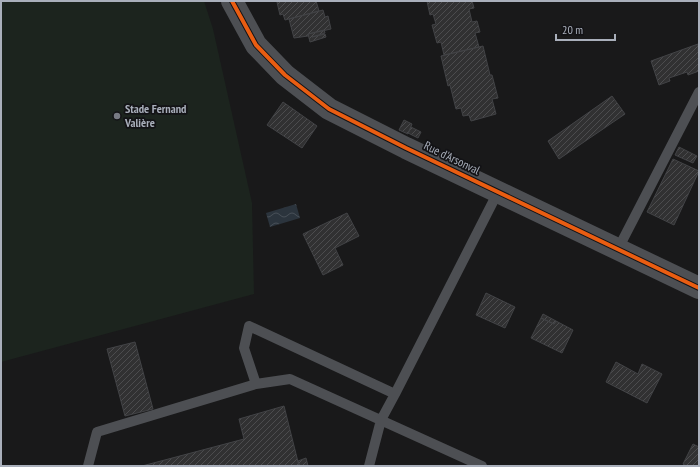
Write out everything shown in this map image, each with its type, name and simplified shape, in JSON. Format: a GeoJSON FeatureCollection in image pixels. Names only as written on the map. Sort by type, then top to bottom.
{"type":"FeatureCollection","features":[{"type":"Feature","properties":{"kind":"street","name":"Rue d'Arsonval"},"geometry":{"type":"LineString","coordinates":[[232,1],[256,45],[285,74],[329,109],[406,148],[699,288]]}},
{"type":"Feature","properties":{"kind":"lane"},"geometry":{"type":"LineString","coordinates":[[618,250],[699,92]]}},
{"type":"Feature","properties":{"kind":"lane"},"geometry":{"type":"LineString","coordinates":[[369,466],[381,420],[396,394],[498,192]]}},
{"type":"Feature","properties":{"kind":"lane"},"geometry":{"type":"LineString","coordinates":[[256,384],[244,348],[249,326],[396,394]]}},
{"type":"Feature","properties":{"kind":"lane"},"geometry":{"type":"LineString","coordinates":[[88,466],[97,432],[256,384],[290,379],[482,466]]}},
{"type":"Feature","properties":{"kind":"shaded area","name":"Stade Fernand Valière"},"geometry":{"type":"Polygon","coordinates":[[[1,1],[204,1],[213,29],[252,203],[254,294],[1,362],[1,1]]]}},
{"type":"Feature","properties":{"kind":"water"},"geometry":{"type":"Polygon","coordinates":[[[296,204],[300,218],[270,227],[266,213],[296,204]]]}},
{"type":"Feature","properties":{"kind":"building"},"geometry":{"type":"Polygon","coordinates":[[[316,1],[319,11],[285,20],[283,14],[280,15],[277,2],[316,1]]]}},
{"type":"Feature","properties":{"kind":"building"},"geometry":{"type":"Polygon","coordinates":[[[427,1],[472,1],[474,8],[469,9],[472,22],[477,21],[480,32],[475,33],[479,47],[444,55],[441,42],[437,43],[432,25],[436,24],[433,14],[430,15],[427,1]]]}},
{"type":"Feature","properties":{"kind":"building"},"geometry":{"type":"Polygon","coordinates":[[[323,10],[325,17],[328,16],[331,29],[308,34],[308,36],[294,38],[289,19],[323,10]]]}},
{"type":"Feature","properties":{"kind":"building"},"geometry":{"type":"Polygon","coordinates":[[[324,30],[325,33],[312,37],[325,34],[326,37],[310,42],[308,34],[324,30]]]}},
{"type":"Feature","properties":{"kind":"building"},"geometry":{"type":"Polygon","coordinates":[[[698,44],[699,71],[688,75],[687,72],[669,78],[670,81],[659,85],[651,61],[698,44]]]}},
{"type":"Feature","properties":{"kind":"building"},"geometry":{"type":"Polygon","coordinates":[[[483,46],[490,75],[492,75],[498,98],[492,99],[496,114],[471,121],[469,115],[463,116],[461,108],[456,109],[450,85],[448,86],[441,56],[483,46]]]}},
{"type":"Feature","properties":{"kind":"building"},"geometry":{"type":"Polygon","coordinates":[[[612,96],[625,114],[559,159],[548,141],[612,96]]]}},
{"type":"Feature","properties":{"kind":"building"},"geometry":{"type":"Polygon","coordinates":[[[283,102],[317,126],[302,148],[267,125],[283,102]]]}},
{"type":"Feature","properties":{"kind":"building"},"geometry":{"type":"Polygon","coordinates":[[[404,120],[412,124],[408,134],[399,130],[404,120]]]}},
{"type":"Feature","properties":{"kind":"building"},"geometry":{"type":"Polygon","coordinates":[[[411,127],[421,132],[418,138],[408,133],[411,127]]]}},
{"type":"Feature","properties":{"kind":"building"},"geometry":{"type":"Polygon","coordinates":[[[679,147],[697,156],[693,163],[675,155],[679,147]]]}},
{"type":"Feature","properties":{"kind":"building"},"geometry":{"type":"Polygon","coordinates":[[[673,159],[699,171],[674,225],[647,212],[673,159]]]}},
{"type":"Feature","properties":{"kind":"building"},"geometry":{"type":"Polygon","coordinates":[[[347,213],[359,236],[335,248],[343,265],[323,275],[303,234],[347,213]]]}},
{"type":"Feature","properties":{"kind":"building"},"geometry":{"type":"Polygon","coordinates":[[[486,293],[515,307],[505,328],[476,315],[486,293]]]}},
{"type":"Feature","properties":{"kind":"building"},"geometry":{"type":"Polygon","coordinates":[[[543,314],[556,321],[554,324],[541,318],[543,314]]]}},
{"type":"Feature","properties":{"kind":"building"},"geometry":{"type":"Polygon","coordinates":[[[541,318],[554,324],[556,321],[573,330],[562,353],[531,338],[541,318]]]}},
{"type":"Feature","properties":{"kind":"building"},"geometry":{"type":"Polygon","coordinates":[[[135,342],[153,409],[125,416],[107,349],[135,342]]]}},
{"type":"Feature","properties":{"kind":"building"},"geometry":{"type":"Polygon","coordinates":[[[616,362],[638,374],[642,364],[662,374],[647,403],[606,382],[616,362]]]}},
{"type":"Feature","properties":{"kind":"building"},"geometry":{"type":"Polygon","coordinates":[[[284,406],[299,466],[142,466],[244,439],[239,419],[284,406]]]}},
{"type":"Feature","properties":{"kind":"building"},"geometry":{"type":"Polygon","coordinates":[[[693,444],[699,447],[699,466],[686,466],[683,464],[693,444]]]}},
{"type":"Feature","properties":{"kind":"building"},"geometry":{"type":"Polygon","coordinates":[[[306,458],[308,466],[300,466],[298,461],[306,458]]]}},
{"type":"Feature","properties":{"kind":"cycle path"},"geometry":{"type":"LineString","coordinates":[[232,1],[256,45],[285,75],[329,109],[406,148],[699,288]]}},
{"type":"Feature","properties":{"kind":"place","name":"Stade Fernand Valière"},"geometry":{"type":"Point","coordinates":[117,116]}}]}
